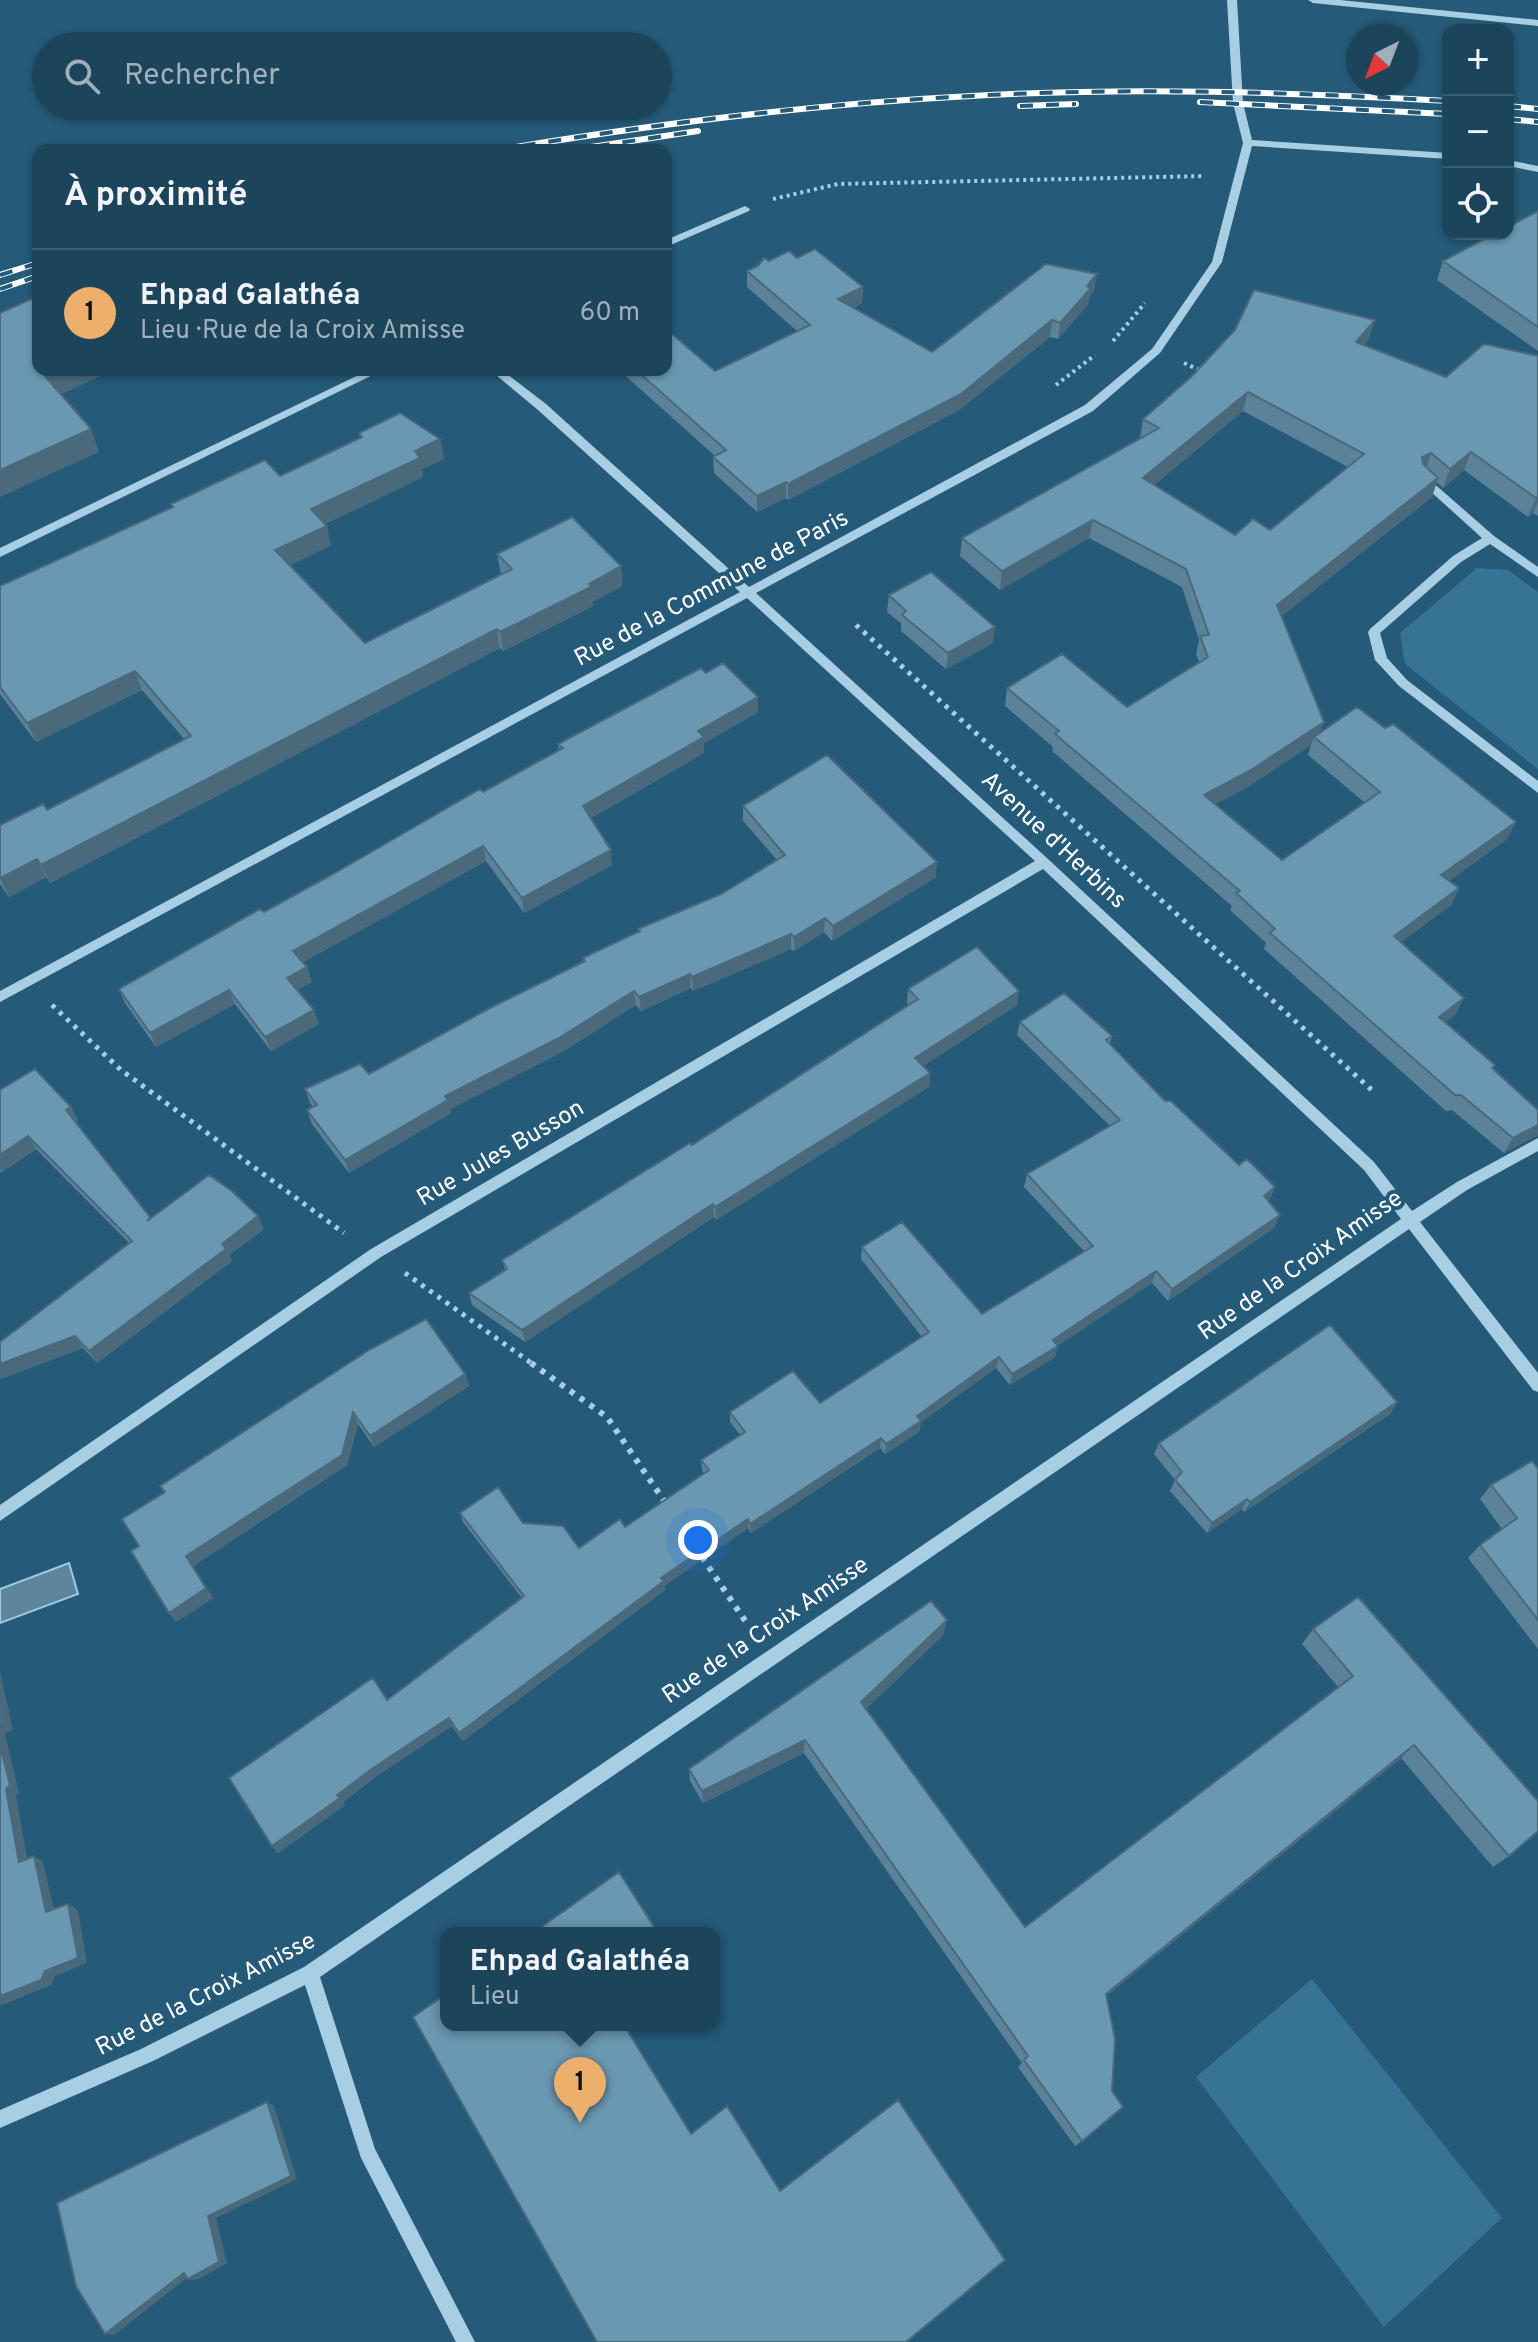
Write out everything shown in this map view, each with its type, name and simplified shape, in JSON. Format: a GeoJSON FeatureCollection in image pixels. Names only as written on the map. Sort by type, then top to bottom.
{"type":"FeatureCollection","features":[{"type":"Feature","properties":{"kind":"street","name":"Rue de la Commune de Paris"},"geometry":{"type":"LineString","coordinates":[[0,997],[1089,408],[1156,351],[1217,262],[1248,143],[1238,103],[1232,0]]}},
{"type":"Feature","properties":{"kind":"street"},"geometry":{"type":"LineString","coordinates":[[1313,0],[1538,23]]}},
{"type":"Feature","properties":{"kind":"street"},"geometry":{"type":"LineString","coordinates":[[1248,143],[1442,156]]}},
{"type":"Feature","properties":{"kind":"street"},"geometry":{"type":"LineString","coordinates":[[1514,164],[1538,169]]}},
{"type":"Feature","properties":{"kind":"street"},"geometry":{"type":"LineString","coordinates":[[672,241],[745,209]]}},
{"type":"Feature","properties":{"kind":"street"},"geometry":{"type":"LineString","coordinates":[[0,553],[366,376]]}},
{"type":"Feature","properties":{"kind":"street","name":"Avenue d'Herbins"},"geometry":{"type":"LineString","coordinates":[[503,376],[542,407],[1044,862],[1369,1166],[1538,1385]]}},
{"type":"Feature","properties":{"kind":"street"},"geometry":{"type":"LineString","coordinates":[[1423,478],[1490,539],[1538,573]]}},
{"type":"Feature","properties":{"kind":"street"},"geometry":{"type":"LineString","coordinates":[[1490,539],[1457,559],[1374,632],[1381,660],[1403,683],[1538,788]]}},
{"type":"Feature","properties":{"kind":"street","name":"Rue Jules Busson"},"geometry":{"type":"LineString","coordinates":[[0,1514],[376,1253],[1044,862]]}},
{"type":"Feature","properties":{"kind":"street","name":"Rue de la Croix Amisse"},"geometry":{"type":"LineString","coordinates":[[0,2119],[147,2055],[310,1973],[1411,1220],[1462,1186],[1538,1144]]}},
{"type":"Feature","properties":{"kind":"street"},"geometry":{"type":"LineString","coordinates":[[310,1973],[367,2152],[466,2342]]}},
{"type":"Feature","properties":{"kind":"path"},"geometry":{"type":"LineString","coordinates":[[745,209],[805,189],[838,184],[1205,176],[1204,188]]}},
{"type":"Feature","properties":{"kind":"path"},"geometry":{"type":"LineString","coordinates":[[1112,342],[1152,297]]}},
{"type":"Feature","properties":{"kind":"path"},"geometry":{"type":"LineString","coordinates":[[1051,389],[1100,351]]}},
{"type":"Feature","properties":{"kind":"path"},"geometry":{"type":"LineString","coordinates":[[1176,360],[1217,378]]}},
{"type":"Feature","properties":{"kind":"path"},"geometry":{"type":"LineString","coordinates":[[856,625],[1374,1092]]}},
{"type":"Feature","properties":{"kind":"path"},"geometry":{"type":"LineString","coordinates":[[49,1002],[121,1070],[607,1417],[667,1506]]}},
{"type":"Feature","properties":{"kind":"path"},"geometry":{"type":"LineString","coordinates":[[693,1545],[770,1657]]}},
{"type":"Feature","properties":{"kind":"shaded area"},"geometry":{"type":"Polygon","coordinates":[[[1477,568],[1508,570],[1538,592],[1538,769],[1405,664],[1400,633],[1477,568]]]}},
{"type":"Feature","properties":{"kind":"shaded area"},"geometry":{"type":"Polygon","coordinates":[[[69,1563],[78,1594],[0,1623],[0,1589],[69,1563]]]}},
{"type":"Feature","properties":{"kind":"shaded area"},"geometry":{"type":"Polygon","coordinates":[[[1312,1979],[1502,2218],[1384,2327],[1196,2077],[1312,1979]]]}},
{"type":"Feature","properties":{"kind":"building"},"geometry":{"type":"Polygon","coordinates":[[[1538,211],[1538,327],[1443,261],[1483,240],[1514,240],[1514,224],[1538,211]]]}},
{"type":"Feature","properties":{"kind":"building"},"geometry":{"type":"Polygon","coordinates":[[[815,249],[863,287],[838,299],[932,352],[1046,264],[1097,274],[1087,286],[1091,288],[1060,323],[1052,320],[961,394],[788,484],[786,482],[757,496],[713,457],[726,450],[643,376],[672,376],[672,334],[715,371],[810,325],[747,271],[758,266],[764,258],[769,261],[789,251],[797,258],[815,249]]]}},
{"type":"Feature","properties":{"kind":"building"},"geometry":{"type":"Polygon","coordinates":[[[1254,290],[1375,320],[1356,342],[1446,377],[1484,344],[1538,356],[1538,497],[1471,452],[1450,469],[1431,453],[1422,457],[1423,464],[1438,478],[1277,605],[1324,722],[1251,770],[1204,795],[1282,860],[1380,792],[1314,737],[1357,707],[1385,728],[1393,724],[1516,822],[1441,875],[1459,888],[1394,936],[1464,998],[1439,1017],[1495,1065],[1492,1068],[1538,1110],[1538,1125],[1513,1138],[1461,1095],[1455,1095],[1270,933],[1275,929],[1236,893],[1240,891],[1055,734],[1059,731],[1007,688],[1062,654],[1127,707],[1208,657],[1200,636],[1209,635],[1186,569],[1093,520],[1002,571],[962,538],[1159,428],[1143,419],[1191,377],[1235,330],[1254,290]],[[1248,392],[1143,478],[1235,535],[1253,519],[1270,530],[1364,454],[1248,392]]]}},
{"type":"Feature","properties":{"kind":"building"},"geometry":{"type":"Polygon","coordinates":[[[32,299],[32,376],[45,376],[91,429],[0,470],[0,313],[32,299]]]}},
{"type":"Feature","properties":{"kind":"building"},"geometry":{"type":"Polygon","coordinates":[[[400,413],[440,439],[415,451],[420,458],[311,509],[327,526],[275,550],[365,643],[512,569],[497,554],[572,517],[621,566],[589,584],[591,587],[500,632],[497,629],[41,865],[37,859],[0,878],[0,825],[43,804],[47,810],[191,736],[135,671],[27,723],[0,687],[0,586],[173,507],[171,504],[265,460],[280,476],[362,437],[359,433],[400,413]]]}},
{"type":"Feature","properties":{"kind":"building"},"geometry":{"type":"Polygon","coordinates":[[[931,572],[995,627],[948,653],[902,615],[906,611],[889,595],[931,572]]]}},
{"type":"Feature","properties":{"kind":"building"},"geometry":{"type":"Polygon","coordinates":[[[723,663],[758,697],[698,731],[704,737],[583,806],[611,850],[522,898],[483,846],[293,951],[307,967],[287,978],[314,1010],[265,1037],[229,990],[150,1033],[119,989],[260,909],[264,912],[335,873],[480,789],[483,792],[563,748],[558,744],[701,668],[706,673],[723,663]]]}},
{"type":"Feature","properties":{"kind":"building"},"geometry":{"type":"Polygon","coordinates":[[[827,755],[937,862],[833,926],[825,918],[794,937],[791,934],[692,977],[690,974],[639,997],[634,991],[559,1038],[445,1096],[448,1100],[345,1160],[307,1110],[317,1105],[305,1089],[360,1064],[369,1074],[585,961],[583,958],[640,931],[638,929],[721,894],[785,855],[743,806],[827,755]]]}},
{"type":"Feature","properties":{"kind":"building"},"geometry":{"type":"Polygon","coordinates":[[[977,947],[1019,991],[915,1058],[930,1073],[715,1207],[713,1204],[522,1330],[469,1293],[507,1269],[502,1260],[690,1143],[692,1145],[918,999],[908,989],[977,947]]]}},
{"type":"Feature","properties":{"kind":"building"},"geometry":{"type":"Polygon","coordinates":[[[1064,993],[1112,1036],[1106,1040],[1165,1101],[1171,1101],[1239,1165],[1247,1159],[1275,1187],[1264,1196],[1280,1215],[1172,1289],[1156,1271],[1053,1340],[1058,1346],[1012,1374],[999,1357],[917,1416],[921,1421],[886,1444],[881,1438],[750,1524],[748,1519],[661,1578],[664,1581],[459,1733],[449,1718],[373,1768],[337,1795],[340,1798],[272,1846],[229,1778],[373,1678],[387,1700],[524,1596],[460,1513],[498,1487],[523,1523],[563,1526],[579,1548],[620,1519],[625,1527],[709,1470],[701,1460],[745,1432],[730,1412],[793,1371],[820,1403],[929,1332],[862,1247],[902,1222],[982,1314],[1093,1246],[1027,1174],[1120,1120],[1020,1022],[1064,993]]]}},
{"type":"Feature","properties":{"kind":"building"},"geometry":{"type":"Polygon","coordinates":[[[35,1069],[71,1107],[66,1110],[150,1217],[147,1221],[209,1175],[232,1191],[258,1216],[222,1244],[226,1249],[89,1351],[75,1336],[0,1364],[0,1342],[132,1241],[28,1136],[0,1155],[0,1090],[35,1069]]]}},
{"type":"Feature","properties":{"kind":"building"},"geometry":{"type":"Polygon","coordinates":[[[426,1319],[465,1374],[370,1436],[353,1412],[342,1455],[186,1556],[206,1588],[169,1613],[131,1551],[139,1546],[122,1519],[165,1492],[160,1486],[369,1350],[426,1319]]]}},
{"type":"Feature","properties":{"kind":"building"},"geometry":{"type":"Polygon","coordinates":[[[1330,1325],[1397,1402],[1250,1502],[1247,1499],[1212,1523],[1175,1480],[1182,1472],[1159,1443],[1330,1325]]]}},
{"type":"Feature","properties":{"kind":"building"},"geometry":{"type":"Polygon","coordinates":[[[1532,1461],[1538,1469],[1538,1620],[1480,1545],[1517,1518],[1491,1485],[1532,1461]]]}},
{"type":"Feature","properties":{"kind":"building"},"geometry":{"type":"Polygon","coordinates":[[[1358,1597],[1538,1801],[1538,1831],[1509,1856],[1414,1745],[1106,1994],[1115,2039],[1112,2091],[1123,2107],[1082,2141],[1024,2060],[1028,2056],[805,1740],[702,1791],[689,1769],[931,1601],[947,1620],[861,1702],[1025,1927],[1353,1676],[1313,1629],[1358,1597]]]}},
{"type":"Feature","properties":{"kind":"building"},"geometry":{"type":"Polygon","coordinates":[[[0,1746],[10,1785],[6,1789],[19,1862],[34,1856],[46,1912],[68,1904],[78,1958],[45,1971],[41,1980],[0,1996],[0,1746]]]}},
{"type":"Feature","properties":{"kind":"building"},"geometry":{"type":"Polygon","coordinates":[[[619,1872],[654,1927],[541,1927],[619,1872]]]}},
{"type":"Feature","properties":{"kind":"building"},"geometry":{"type":"Polygon","coordinates":[[[440,1998],[440,2031],[628,2031],[691,2134],[727,2106],[780,2191],[898,2100],[1005,2260],[906,2342],[597,2342],[413,2017],[440,1998]]]}},
{"type":"Feature","properties":{"kind":"building"},"geometry":{"type":"Polygon","coordinates":[[[267,2102],[291,2176],[208,2216],[219,2262],[188,2279],[184,2273],[105,2334],[76,2286],[57,2203],[267,2102]]]}},
{"type":"Feature","properties":{"kind":"railway"},"geometry":{"type":"LineString","coordinates":[[536,144],[733,116],[971,96],[1210,92],[1442,101]]}},
{"type":"Feature","properties":{"kind":"railway"},"geometry":{"type":"LineString","coordinates":[[1200,102],[1442,114]]}},
{"type":"Feature","properties":{"kind":"railway"},"geometry":{"type":"LineString","coordinates":[[1020,106],[1076,104]]}},
{"type":"Feature","properties":{"kind":"railway"},"geometry":{"type":"LineString","coordinates":[[1514,107],[1538,109]]}},
{"type":"Feature","properties":{"kind":"railway"},"geometry":{"type":"LineString","coordinates":[[1514,120],[1538,122]]}},
{"type":"Feature","properties":{"kind":"railway"},"geometry":{"type":"LineString","coordinates":[[611,144],[698,131]]}},
{"type":"Feature","properties":{"kind":"railway"},"geometry":{"type":"LineString","coordinates":[[0,275],[32,265]]}},
{"type":"Feature","properties":{"kind":"railway"},"geometry":{"type":"LineString","coordinates":[[0,289],[32,278]]}},
{"type":"Feature","properties":{"kind":"place","name":"Ehpad Galathéa"},"geometry":{"type":"Point","coordinates":[580,2123]}}]}
